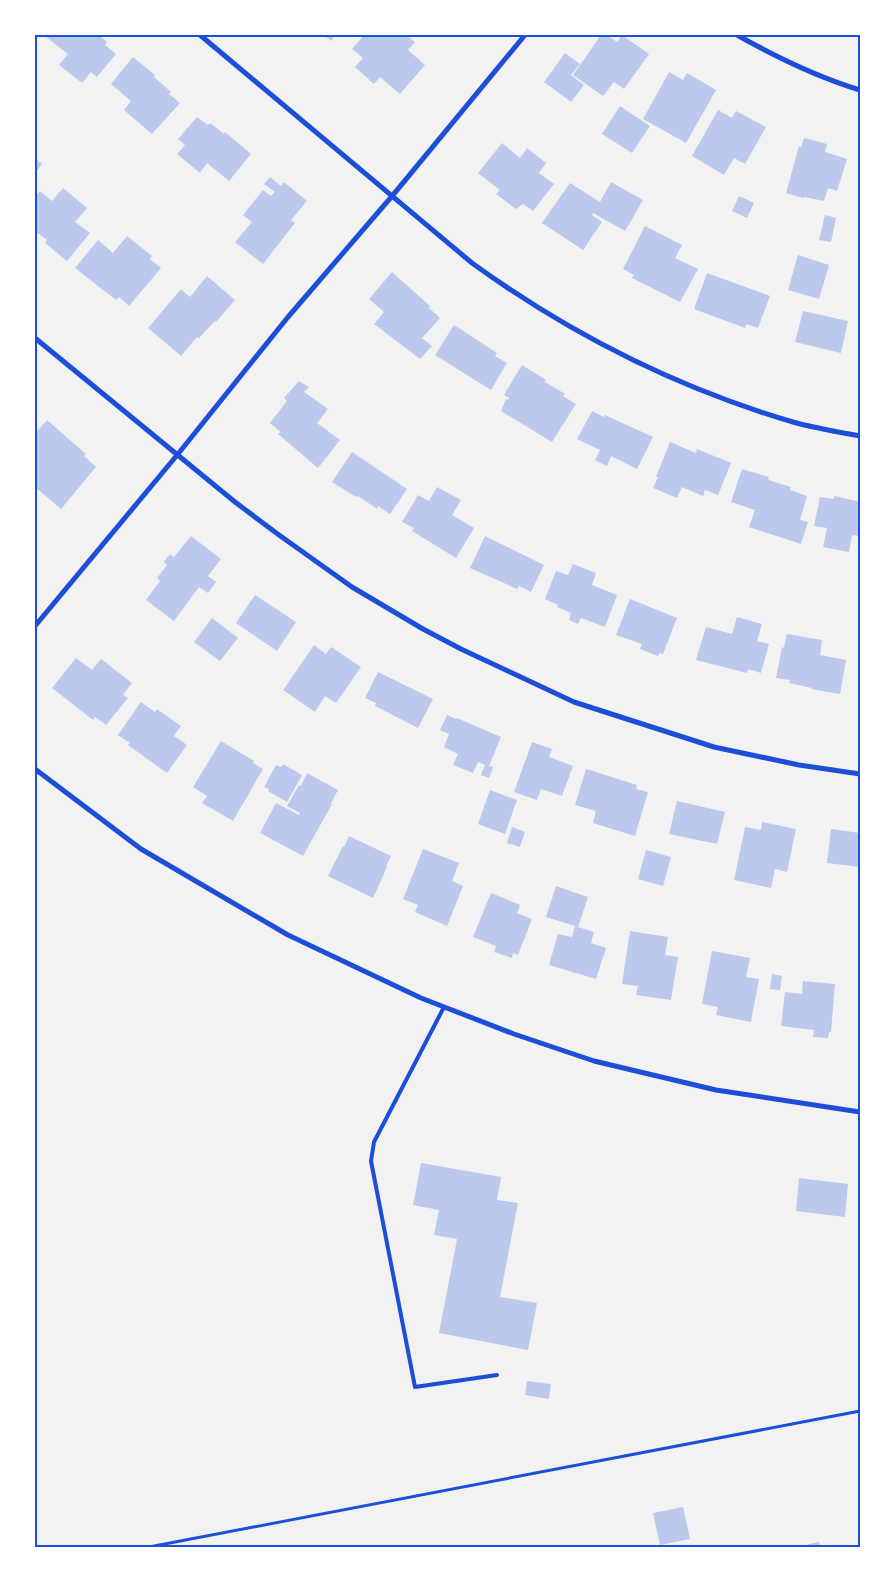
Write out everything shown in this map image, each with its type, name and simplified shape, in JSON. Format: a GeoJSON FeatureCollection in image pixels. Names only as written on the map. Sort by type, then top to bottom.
{"type":"FeatureCollection","features":[{"type":"Feature","properties":{"kind":"street"},"geometry":{"type":"LineString","coordinates":[[200,35],[288,111],[393,195],[414,216],[511,291],[603,346],[698,389],[796,423],[860,436]]}},
{"type":"Feature","properties":{"kind":"street"},"geometry":{"type":"LineString","coordinates":[[35,626],[178,454],[288,317],[393,195],[525,35]]}},
{"type":"Feature","properties":{"kind":"street"},"geometry":{"type":"LineString","coordinates":[[737,35],[768,53],[811,72],[860,90]]}},
{"type":"Feature","properties":{"kind":"street"},"geometry":{"type":"LineString","coordinates":[[35,338],[242,508],[352,587],[423,629],[574,702],[714,747],[798,765],[860,774]]}},
{"type":"Feature","properties":{"kind":"street"},"geometry":{"type":"LineString","coordinates":[[35,769],[141,849],[288,935],[421,998],[514,1034],[594,1061],[716,1090],[860,1112]]}},
{"type":"Feature","properties":{"kind":"lane"},"geometry":{"type":"LineString","coordinates":[[444,1007],[374,1142],[371,1161],[415,1386],[497,1375]]}},
{"type":"Feature","properties":{"kind":"path"},"geometry":{"type":"LineString","coordinates":[[149,1547],[860,1411]]}},
{"type":"Feature","properties":{"kind":"building"},"geometry":{"type":"Polygon","coordinates":[[[47,35],[99,35],[107,42],[105,45],[116,54],[97,77],[91,72],[82,83],[59,65],[68,54],[46,37],[47,35]]]}},
{"type":"Feature","properties":{"kind":"building"},"geometry":{"type":"Polygon","coordinates":[[[324,35],[335,35],[331,41],[324,35]]]}},
{"type":"Feature","properties":{"kind":"building"},"geometry":{"type":"Polygon","coordinates":[[[364,35],[406,35],[415,42],[408,50],[425,65],[400,94],[380,77],[374,84],[355,67],[363,58],[352,49],[364,35]]]}},
{"type":"Feature","properties":{"kind":"building"},"geometry":{"type":"Polygon","coordinates":[[[601,35],[607,35],[617,42],[622,35],[649,54],[624,89],[614,82],[603,96],[573,75],[601,35]]]}},
{"type":"Feature","properties":{"kind":"building"},"geometry":{"type":"Polygon","coordinates":[[[565,53],[580,64],[571,75],[584,85],[571,102],[544,82],[565,53]]]}},
{"type":"Feature","properties":{"kind":"building"},"geometry":{"type":"Polygon","coordinates":[[[133,57],[155,75],[154,77],[171,92],[169,94],[180,103],[152,134],[124,110],[131,101],[111,84],[133,57]]]}},
{"type":"Feature","properties":{"kind":"building"},"geometry":{"type":"Polygon","coordinates":[[[669,72],[683,80],[687,73],[716,90],[686,143],[643,119],[669,72]]]}},
{"type":"Feature","properties":{"kind":"building"},"geometry":{"type":"Polygon","coordinates":[[[620,106],[650,126],[632,153],[602,134],[620,106]]]}},
{"type":"Feature","properties":{"kind":"building"},"geometry":{"type":"Polygon","coordinates":[[[718,110],[732,118],[736,111],[766,127],[745,164],[734,158],[724,175],[692,156],[718,110]]]}},
{"type":"Feature","properties":{"kind":"building"},"geometry":{"type":"Polygon","coordinates":[[[197,117],[208,125],[210,123],[224,134],[225,132],[251,154],[229,181],[207,163],[200,173],[177,154],[185,145],[178,139],[197,117]]]}},
{"type":"Feature","properties":{"kind":"building"},"geometry":{"type":"Polygon","coordinates":[[[804,138],[827,144],[825,152],[847,159],[837,191],[828,188],[824,201],[786,193],[799,146],[801,147],[804,138]]]}},
{"type":"Feature","properties":{"kind":"building"},"geometry":{"type":"Polygon","coordinates":[[[502,143],[520,158],[527,148],[546,163],[539,173],[554,184],[533,211],[523,204],[516,209],[496,194],[500,190],[478,173],[502,143]]]}},
{"type":"Feature","properties":{"kind":"building"},"geometry":{"type":"Polygon","coordinates":[[[35,158],[42,164],[35,173],[35,158]]]}},
{"type":"Feature","properties":{"kind":"building"},"geometry":{"type":"Polygon","coordinates":[[[270,177],[281,186],[284,182],[307,201],[291,220],[295,223],[263,264],[235,242],[252,222],[243,215],[263,190],[271,196],[275,192],[264,184],[270,177]]]}},
{"type":"Feature","properties":{"kind":"building"},"geometry":{"type":"Polygon","coordinates":[[[611,182],[643,200],[625,231],[593,213],[592,215],[602,222],[583,250],[542,223],[570,183],[600,202],[611,182]]]}},
{"type":"Feature","properties":{"kind":"building"},"geometry":{"type":"Polygon","coordinates":[[[63,188],[87,208],[75,222],[90,233],[67,261],[45,243],[47,240],[35,231],[35,197],[40,191],[52,201],[63,188]]]}},
{"type":"Feature","properties":{"kind":"building"},"geometry":{"type":"Polygon","coordinates":[[[739,196],[754,203],[747,218],[732,211],[739,196]]]}},
{"type":"Feature","properties":{"kind":"building"},"geometry":{"type":"Polygon","coordinates":[[[825,215],[836,218],[831,242],[819,240],[825,215]]]}},
{"type":"Feature","properties":{"kind":"building"},"geometry":{"type":"Polygon","coordinates":[[[645,226],[682,245],[675,258],[698,269],[680,302],[632,278],[634,275],[623,269],[645,226]]]}},
{"type":"Feature","properties":{"kind":"building"},"geometry":{"type":"Polygon","coordinates":[[[127,236],[152,256],[150,259],[161,268],[129,306],[119,297],[116,300],[75,268],[98,240],[113,253],[127,236]]]}},
{"type":"Feature","properties":{"kind":"building"},"geometry":{"type":"Polygon","coordinates":[[[798,255],[829,265],[819,299],[788,290],[798,255]]]}},
{"type":"Feature","properties":{"kind":"building"},"geometry":{"type":"Polygon","coordinates":[[[392,272],[430,306],[429,308],[440,318],[422,338],[432,346],[420,359],[374,324],[384,312],[369,299],[392,272]]]}},
{"type":"Feature","properties":{"kind":"building"},"geometry":{"type":"Polygon","coordinates":[[[707,273],[770,296],[758,328],[746,324],[745,328],[694,309],[707,273]]]}},
{"type":"Feature","properties":{"kind":"building"},"geometry":{"type":"Polygon","coordinates":[[[207,276],[235,300],[216,322],[199,338],[197,337],[181,356],[148,328],[181,289],[190,297],[207,276]]]}},
{"type":"Feature","properties":{"kind":"building"},"geometry":{"type":"Polygon","coordinates":[[[803,311],[848,321],[841,353],[795,342],[803,311]]]}},
{"type":"Feature","properties":{"kind":"building"},"geometry":{"type":"Polygon","coordinates":[[[454,325],[497,353],[495,356],[507,363],[491,390],[435,355],[454,325]]]}},
{"type":"Feature","properties":{"kind":"building"},"geometry":{"type":"Polygon","coordinates":[[[522,365],[546,380],[545,382],[565,394],[563,396],[576,404],[552,442],[501,411],[506,399],[508,400],[509,398],[504,395],[522,365]]]}},
{"type":"Feature","properties":{"kind":"building"},"geometry":{"type":"Polygon","coordinates":[[[299,381],[309,387],[304,392],[328,409],[317,423],[340,440],[318,468],[278,434],[281,432],[270,423],[287,401],[284,398],[299,381]]]}},
{"type":"Feature","properties":{"kind":"building"},"geometry":{"type":"Polygon","coordinates":[[[592,411],[653,437],[637,469],[611,456],[607,466],[595,460],[600,450],[577,439],[592,411]]]}},
{"type":"Feature","properties":{"kind":"building"},"geometry":{"type":"Polygon","coordinates":[[[47,420],[86,454],[84,456],[96,467],[61,509],[35,487],[35,434],[47,420]]]}},
{"type":"Feature","properties":{"kind":"building"},"geometry":{"type":"Polygon","coordinates":[[[670,442],[696,453],[697,449],[731,463],[718,495],[705,490],[703,496],[682,487],[677,498],[653,488],[670,442]]]}},
{"type":"Feature","properties":{"kind":"building"},"geometry":{"type":"Polygon","coordinates":[[[352,452],[407,489],[390,514],[378,506],[377,509],[332,482],[352,452]]]}},
{"type":"Feature","properties":{"kind":"building"},"geometry":{"type":"Polygon","coordinates":[[[742,469],[769,477],[768,480],[791,487],[790,490],[807,496],[800,520],[808,522],[801,544],[749,527],[755,510],[731,502],[742,469]]]}},
{"type":"Feature","properties":{"kind":"building"},"geometry":{"type":"Polygon","coordinates":[[[437,487],[461,500],[452,515],[474,528],[456,558],[412,531],[414,528],[402,522],[418,495],[429,501],[437,487]]]}},
{"type":"Feature","properties":{"kind":"building"},"geometry":{"type":"Polygon","coordinates":[[[834,496],[860,500],[860,536],[852,535],[849,552],[823,547],[827,528],[814,526],[820,497],[834,499],[834,496]]]}},
{"type":"Feature","properties":{"kind":"building"},"geometry":{"type":"Polygon","coordinates":[[[191,536],[221,559],[208,576],[216,582],[208,593],[199,587],[174,621],[146,600],[160,581],[157,578],[167,565],[164,562],[170,554],[174,557],[191,536]]]}},
{"type":"Feature","properties":{"kind":"building"},"geometry":{"type":"Polygon","coordinates":[[[485,536],[544,565],[531,592],[519,586],[517,589],[470,568],[485,536]]]}},
{"type":"Feature","properties":{"kind":"building"},"geometry":{"type":"Polygon","coordinates":[[[573,564],[596,573],[592,585],[617,595],[605,627],[581,618],[578,624],[569,620],[571,613],[545,599],[556,571],[568,575],[573,564]]]}},
{"type":"Feature","properties":{"kind":"building"},"geometry":{"type":"Polygon","coordinates":[[[255,595],[296,622],[277,651],[236,623],[255,595]]]}},
{"type":"Feature","properties":{"kind":"building"},"geometry":{"type":"Polygon","coordinates":[[[630,599],[677,618],[663,654],[659,653],[658,656],[640,649],[642,644],[616,635],[630,599]]]}},
{"type":"Feature","properties":{"kind":"building"},"geometry":{"type":"Polygon","coordinates":[[[737,617],[762,624],[757,641],[769,644],[761,673],[748,669],[747,673],[696,660],[706,627],[732,634],[737,617]]]}},
{"type":"Feature","properties":{"kind":"building"},"geometry":{"type":"Polygon","coordinates":[[[212,618],[238,638],[220,661],[194,642],[212,618]]]}},
{"type":"Feature","properties":{"kind":"building"},"geometry":{"type":"Polygon","coordinates":[[[787,634],[822,640],[820,655],[846,660],[840,694],[811,689],[789,683],[790,680],[776,678],[782,647],[784,648],[787,634]]]}},
{"type":"Feature","properties":{"kind":"building"},"geometry":{"type":"Polygon","coordinates":[[[314,645],[326,654],[331,647],[361,667],[336,703],[325,696],[315,712],[283,690],[314,645]]]}},
{"type":"Feature","properties":{"kind":"building"},"geometry":{"type":"Polygon","coordinates":[[[76,658],[92,670],[101,659],[132,683],[123,695],[128,698],[106,725],[95,717],[93,720],[52,688],[76,658]]]}},
{"type":"Feature","properties":{"kind":"building"},"geometry":{"type":"Polygon","coordinates":[[[378,672],[433,699],[418,728],[375,706],[376,703],[365,698],[378,672]]]}},
{"type":"Feature","properties":{"kind":"building"},"geometry":{"type":"Polygon","coordinates":[[[141,702],[155,712],[157,709],[181,726],[174,736],[187,745],[167,773],[128,745],[130,743],[118,735],[141,702]]]}},
{"type":"Feature","properties":{"kind":"building"},"geometry":{"type":"Polygon","coordinates":[[[447,715],[501,737],[489,766],[493,767],[489,778],[481,775],[485,765],[478,762],[473,773],[453,765],[458,754],[444,747],[449,734],[440,730],[447,715]]]}},
{"type":"Feature","properties":{"kind":"building"},"geometry":{"type":"Polygon","coordinates":[[[221,741],[254,761],[253,763],[263,769],[233,821],[202,803],[207,796],[193,787],[221,741]]]}},
{"type":"Feature","properties":{"kind":"building"},"geometry":{"type":"Polygon","coordinates":[[[532,742],[552,749],[549,757],[573,766],[562,796],[541,789],[537,800],[514,792],[532,742]]]}},
{"type":"Feature","properties":{"kind":"building"},"geometry":{"type":"Polygon","coordinates":[[[283,764],[302,775],[287,802],[264,787],[276,765],[281,767],[283,764]]]}},
{"type":"Feature","properties":{"kind":"building"},"geometry":{"type":"Polygon","coordinates":[[[586,769],[637,785],[636,789],[648,792],[635,836],[593,823],[596,811],[575,805],[586,769]]]}},
{"type":"Feature","properties":{"kind":"building"},"geometry":{"type":"Polygon","coordinates":[[[307,773],[338,790],[303,856],[260,833],[276,803],[299,815],[300,813],[287,806],[299,785],[301,786],[307,773]]]}},
{"type":"Feature","properties":{"kind":"building"},"geometry":{"type":"Polygon","coordinates":[[[490,790],[517,800],[505,834],[478,824],[490,790]]]}},
{"type":"Feature","properties":{"kind":"building"},"geometry":{"type":"Polygon","coordinates":[[[677,801],[725,812],[717,844],[669,834],[677,801]]]}},
{"type":"Feature","properties":{"kind":"building"},"geometry":{"type":"Polygon","coordinates":[[[762,822],[796,829],[787,872],[775,869],[771,888],[734,880],[745,827],[761,830],[762,822]]]}},
{"type":"Feature","properties":{"kind":"building"},"geometry":{"type":"Polygon","coordinates":[[[512,827],[525,832],[520,847],[507,843],[512,827]]]}},
{"type":"Feature","properties":{"kind":"building"},"geometry":{"type":"Polygon","coordinates":[[[831,829],[860,833],[860,867],[827,863],[831,829]]]}},
{"type":"Feature","properties":{"kind":"building"},"geometry":{"type":"Polygon","coordinates":[[[349,836],[391,856],[373,898],[328,876],[349,836]]]}},
{"type":"Feature","properties":{"kind":"building"},"geometry":{"type":"Polygon","coordinates":[[[423,849],[459,863],[452,881],[463,886],[447,926],[415,912],[418,905],[403,899],[423,849]]]}},
{"type":"Feature","properties":{"kind":"building"},"geometry":{"type":"Polygon","coordinates":[[[646,850],[671,857],[663,886],[638,879],[646,850]]]}},
{"type":"Feature","properties":{"kind":"building"},"geometry":{"type":"Polygon","coordinates":[[[556,886],[588,897],[578,927],[594,932],[591,943],[606,948],[596,979],[549,965],[558,934],[572,937],[575,926],[546,917],[556,886]]]}},
{"type":"Feature","properties":{"kind":"building"},"geometry":{"type":"Polygon","coordinates":[[[491,893],[520,905],[517,913],[532,919],[518,955],[513,953],[512,958],[494,952],[496,946],[473,937],[491,893]]]}},
{"type":"Feature","properties":{"kind":"building"},"geometry":{"type":"Polygon","coordinates":[[[630,931],[668,937],[665,955],[678,957],[671,1000],[636,995],[638,986],[622,984],[630,931]]]}},
{"type":"Feature","properties":{"kind":"building"},"geometry":{"type":"Polygon","coordinates":[[[712,951],[750,958],[746,977],[759,979],[751,1022],[716,1015],[718,1007],[702,1004],[712,951]]]}},
{"type":"Feature","properties":{"kind":"building"},"geometry":{"type":"Polygon","coordinates":[[[772,974],[782,976],[780,990],[770,989],[772,974]]]}},
{"type":"Feature","properties":{"kind":"building"},"geometry":{"type":"Polygon","coordinates":[[[803,981],[835,984],[831,1032],[829,1032],[828,1038],[813,1037],[814,1030],[781,1026],[785,992],[802,994],[803,981]]]}},
{"type":"Feature","properties":{"kind":"building"},"geometry":{"type":"Polygon","coordinates":[[[421,1163],[501,1177],[497,1200],[518,1203],[500,1297],[537,1303],[528,1350],[439,1333],[457,1239],[434,1235],[439,1210],[413,1205],[421,1163]]]}},
{"type":"Feature","properties":{"kind":"building"},"geometry":{"type":"Polygon","coordinates":[[[799,1178],[848,1184],[845,1217],[796,1211],[799,1178]]]}},
{"type":"Feature","properties":{"kind":"building"},"geometry":{"type":"Polygon","coordinates":[[[527,1381],[551,1384],[549,1399],[525,1395],[527,1381]]]}},
{"type":"Feature","properties":{"kind":"building"},"geometry":{"type":"Polygon","coordinates":[[[683,1507],[690,1539],[660,1545],[653,1513],[683,1507]]]}},
{"type":"Feature","properties":{"kind":"building"},"geometry":{"type":"Polygon","coordinates":[[[819,1542],[820,1547],[801,1547],[801,1546],[819,1542]]]}}]}
